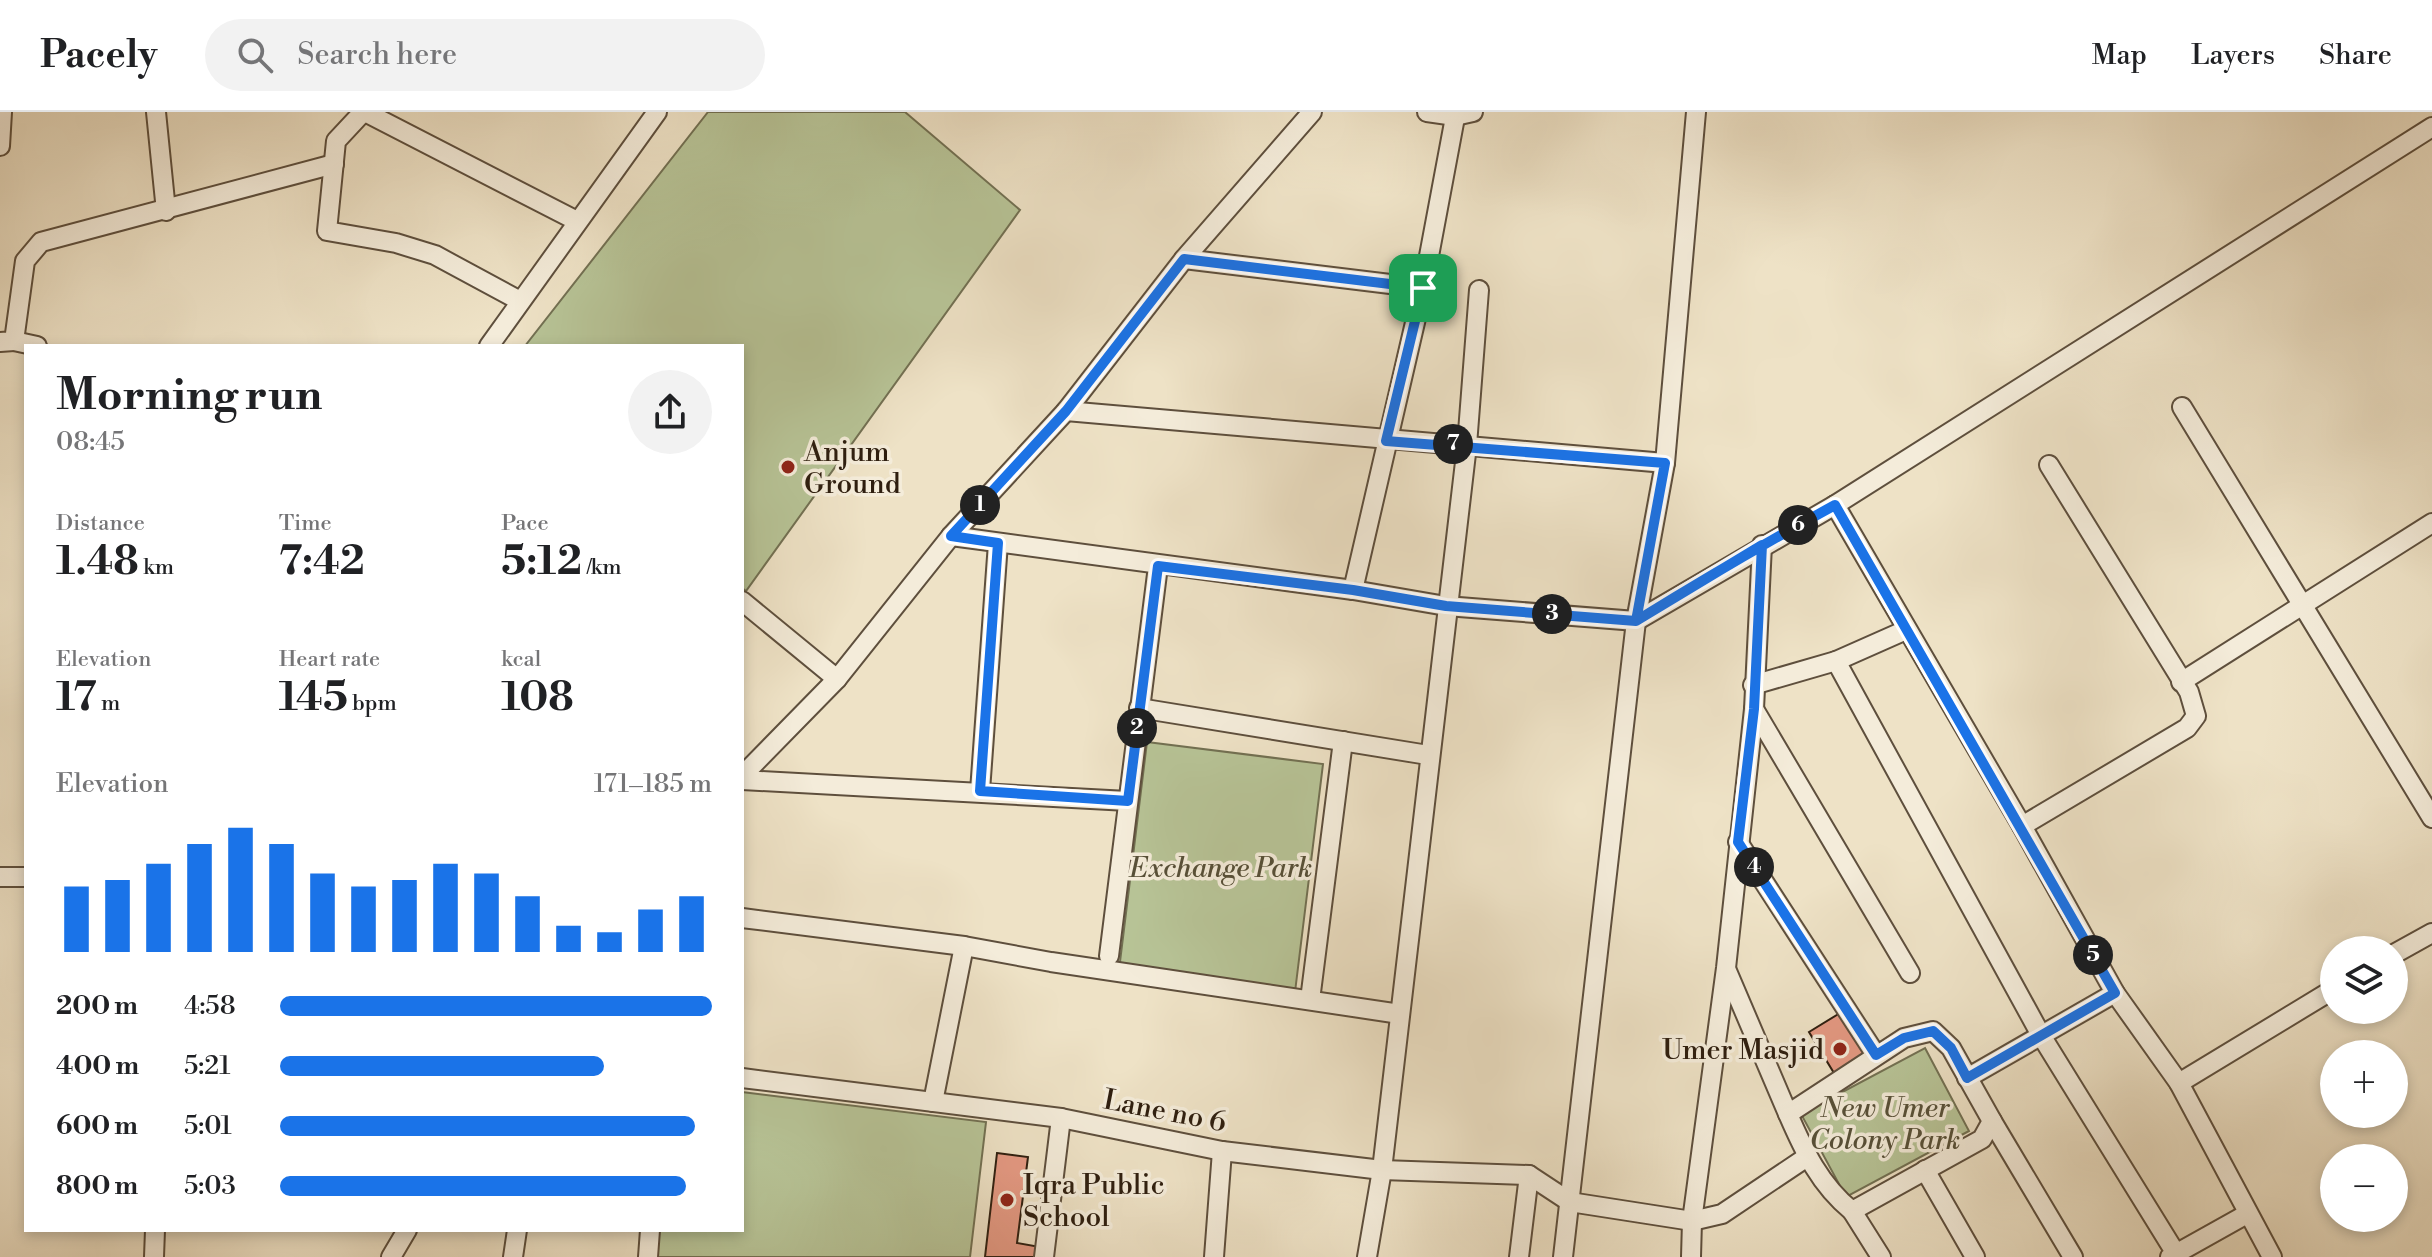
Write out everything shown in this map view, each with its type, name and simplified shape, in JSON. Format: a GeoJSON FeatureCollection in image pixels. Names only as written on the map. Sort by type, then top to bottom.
{"type":"FeatureCollection","features":[{"type":"Feature","properties":{"kind":"street"},"geometry":{"type":"LineString","coordinates":[[0,146],[2,112]]}},
{"type":"Feature","properties":{"kind":"street"},"geometry":{"type":"LineString","coordinates":[[156,112],[166,211]]}},
{"type":"Feature","properties":{"kind":"street"},"geometry":{"type":"LineString","coordinates":[[520,301],[435,255],[396,243],[327,231],[336,141],[364,112],[577,221]]}},
{"type":"Feature","properties":{"kind":"street"},"geometry":{"type":"LineString","coordinates":[[490,344],[657,112]]}},
{"type":"Feature","properties":{"kind":"street"},"geometry":{"type":"LineString","coordinates":[[744,776],[837,679],[951,536],[1066,411],[1184,259],[1312,112]]}},
{"type":"Feature","properties":{"kind":"street"},"geometry":{"type":"LineString","coordinates":[[1353,590],[1461,113],[1427,112]]}},
{"type":"Feature","properties":{"kind":"street"},"geometry":{"type":"LineString","coordinates":[[1563,1257],[1636,621],[1665,463],[1696,112]]}},
{"type":"Feature","properties":{"kind":"street"},"geometry":{"type":"LineString","coordinates":[[951,536],[1353,590],[1446,606],[1636,621],[1835,505],[2432,127]]}},
{"type":"Feature","properties":{"kind":"street"},"geometry":{"type":"LineString","coordinates":[[7,342],[25,261],[31,249],[53,237],[166,211],[334,164]]}},
{"type":"Feature","properties":{"kind":"street"},"geometry":{"type":"LineString","coordinates":[[1184,259],[1423,288]]}},
{"type":"Feature","properties":{"kind":"street"},"geometry":{"type":"LineString","coordinates":[[1367,1257],[1382,1170],[1428,755],[1467,445],[1479,290]]}},
{"type":"Feature","properties":{"kind":"street"},"geometry":{"type":"LineString","coordinates":[[2182,407],[2432,818]]}},
{"type":"Feature","properties":{"kind":"street"},"geometry":{"type":"LineString","coordinates":[[1066,411],[1665,463]]}},
{"type":"Feature","properties":{"kind":"street"},"geometry":{"type":"LineString","coordinates":[[2022,826],[2193,722],[2196,716],[2189,692],[2049,465]]}},
{"type":"Feature","properties":{"kind":"street"},"geometry":{"type":"LineString","coordinates":[[1835,505],[2022,826],[2115,993],[2179,1083],[2272,1257]]}},
{"type":"Feature","properties":{"kind":"street"},"geometry":{"type":"LineString","coordinates":[[2181,682],[2432,523]]}},
{"type":"Feature","properties":{"kind":"street"},"geometry":{"type":"LineString","coordinates":[[980,791],[998,543]]}},
{"type":"Feature","properties":{"kind":"street"},"geometry":{"type":"LineString","coordinates":[[1691,1257],[1692,1221],[1726,968],[1754,709],[1762,545]]}},
{"type":"Feature","properties":{"kind":"street"},"geometry":{"type":"LineString","coordinates":[[1109,956],[1158,566]]}},
{"type":"Feature","properties":{"kind":"street"},"geometry":{"type":"LineString","coordinates":[[744,603],[837,679]]}},
{"type":"Feature","properties":{"kind":"street"},"geometry":{"type":"LineString","coordinates":[[1753,685],[1836,661],[1906,630]]}},
{"type":"Feature","properties":{"kind":"street"},"geometry":{"type":"LineString","coordinates":[[1836,661],[2042,1037],[2175,1256],[2247,1214]]}},
{"type":"Feature","properties":{"kind":"street"},"geometry":{"type":"LineString","coordinates":[[1139,708],[1428,755]]}},
{"type":"Feature","properties":{"kind":"street"},"geometry":{"type":"LineString","coordinates":[[1754,709],[1910,973]]}},
{"type":"Feature","properties":{"kind":"street"},"geometry":{"type":"LineString","coordinates":[[1310,1000],[1343,741]]}},
{"type":"Feature","properties":{"kind":"street"},"geometry":{"type":"LineString","coordinates":[[744,778],[1128,801]]}},
{"type":"Feature","properties":{"kind":"street"},"geometry":{"type":"LineString","coordinates":[[1738,842],[1876,1055]]}},
{"type":"Feature","properties":{"kind":"street"},"geometry":{"type":"LineString","coordinates":[[0,877],[24,877]]}},
{"type":"Feature","properties":{"kind":"street"},"geometry":{"type":"LineString","coordinates":[[744,918],[964,946],[1400,1014]]}},
{"type":"Feature","properties":{"kind":"street"},"geometry":{"type":"LineString","coordinates":[[2408,946],[2432,933]]}},
{"type":"Feature","properties":{"kind":"street"},"geometry":{"type":"LineString","coordinates":[[933,1102],[964,946]]}},
{"type":"Feature","properties":{"kind":"street"},"geometry":{"type":"LineString","coordinates":[[1726,968],[1807,1157],[1833,1196],[1852,1211],[1881,1257]]}},
{"type":"Feature","properties":{"kind":"street"},"geometry":{"type":"LineString","coordinates":[[1967,1078],[2115,993]]}},
{"type":"Feature","properties":{"kind":"street"},"geometry":{"type":"LineString","coordinates":[[2179,1083],[2320,997]]}},
{"type":"Feature","properties":{"kind":"street"},"geometry":{"type":"LineString","coordinates":[[1788,1114],[1904,1038],[1933,1031],[1951,1048],[2073,1257]]}},
{"type":"Feature","properties":{"kind":"street","name":"Lane no 6"},"geometry":{"type":"LineString","coordinates":[[744,1078],[1061,1118],[1222,1151],[1382,1170],[1529,1175]]}},
{"type":"Feature","properties":{"kind":"street"},"geometry":{"type":"LineString","coordinates":[[1044,1257],[1061,1118]]}},
{"type":"Feature","properties":{"kind":"street"},"geometry":{"type":"LineString","coordinates":[[1852,1211],[1982,1139],[1992,1121]]}},
{"type":"Feature","properties":{"kind":"street"},"geometry":{"type":"LineString","coordinates":[[1214,1257],[1222,1151]]}},
{"type":"Feature","properties":{"kind":"street"},"geometry":{"type":"LineString","coordinates":[[1519,1257],[1529,1175],[1570,1202],[1692,1221],[1722,1214],[1807,1157]]}},
{"type":"Feature","properties":{"kind":"street"},"geometry":{"type":"LineString","coordinates":[[1925,1170],[1975,1257]]}},
{"type":"Feature","properties":{"kind":"street"},"geometry":{"type":"LineString","coordinates":[[154,1257],[155,1232]]}},
{"type":"Feature","properties":{"kind":"street"},"geometry":{"type":"LineString","coordinates":[[391,1257],[406,1232]]}},
{"type":"Feature","properties":{"kind":"street"},"geometry":{"type":"LineString","coordinates":[[513,1257],[517,1232]]}},
{"type":"Feature","properties":{"kind":"street"},"geometry":{"type":"LineString","coordinates":[[648,1257],[650,1232]]}},
{"type":"Feature","properties":{"kind":"green space","name":"Anjum Ground"},"geometry":{"type":"Polygon","coordinates":[[[708,112],[905,112],[1020,210],[746,591],[744,344],[527,344],[708,112]]]}},
{"type":"Feature","properties":{"kind":"green space","name":"Exchange Park"},"geometry":{"type":"Polygon","coordinates":[[[1147,742],[1323,764],[1295,992],[1119,970],[1147,742]]]}},
{"type":"Feature","properties":{"kind":"green space","name":"New Umer Colony Park"},"geometry":{"type":"Polygon","coordinates":[[[1925,1048],[1969,1131],[1846,1197],[1801,1114],[1925,1048]]]}},
{"type":"Feature","properties":{"kind":"green space"},"geometry":{"type":"Polygon","coordinates":[[[744,1092],[986,1122],[970,1257],[650,1257],[653,1232],[744,1232],[744,1092]]]}},
{"type":"Feature","properties":{"kind":"building"},"geometry":{"type":"Polygon","coordinates":[[[1840,1013],[1865,1053],[1834,1073],[1809,1032],[1840,1013]]]}},
{"type":"Feature","properties":{"kind":"building","name":"Iqra Public School"},"geometry":{"type":"Polygon","coordinates":[[[997,1153],[1028,1157],[1017,1243],[1040,1247],[1038,1257],[985,1257],[997,1153]]]}},
{"type":"Feature","properties":{"kind":"place","name":"Anjum Ground"},"geometry":{"type":"Point","coordinates":[788,467]}},
{"type":"Feature","properties":{"kind":"place","name":"Umer Masjid"},"geometry":{"type":"Point","coordinates":[1840,1049]}},
{"type":"Feature","properties":{"kind":"place","name":"Iqra Public School"},"geometry":{"type":"Point","coordinates":[1007,1200]}},
{"type":"Feature","properties":{"kind":"route"},"geometry":{"type":"LineString","coordinates":[[1423,288],[1184,259],[1066,411],[951,536],[998,543],[980,791],[1128,801],[1158,566],[1353,590],[1446,606],[1636,621],[1762,545],[1754,709],[1738,842],[1876,1055],[1904,1038],[1933,1031],[1951,1048],[1967,1078],[2115,993],[2022,826],[1835,505],[1762,545],[1699,583],[1636,621],[1665,463],[1386,441],[1423,288]]}}]}
